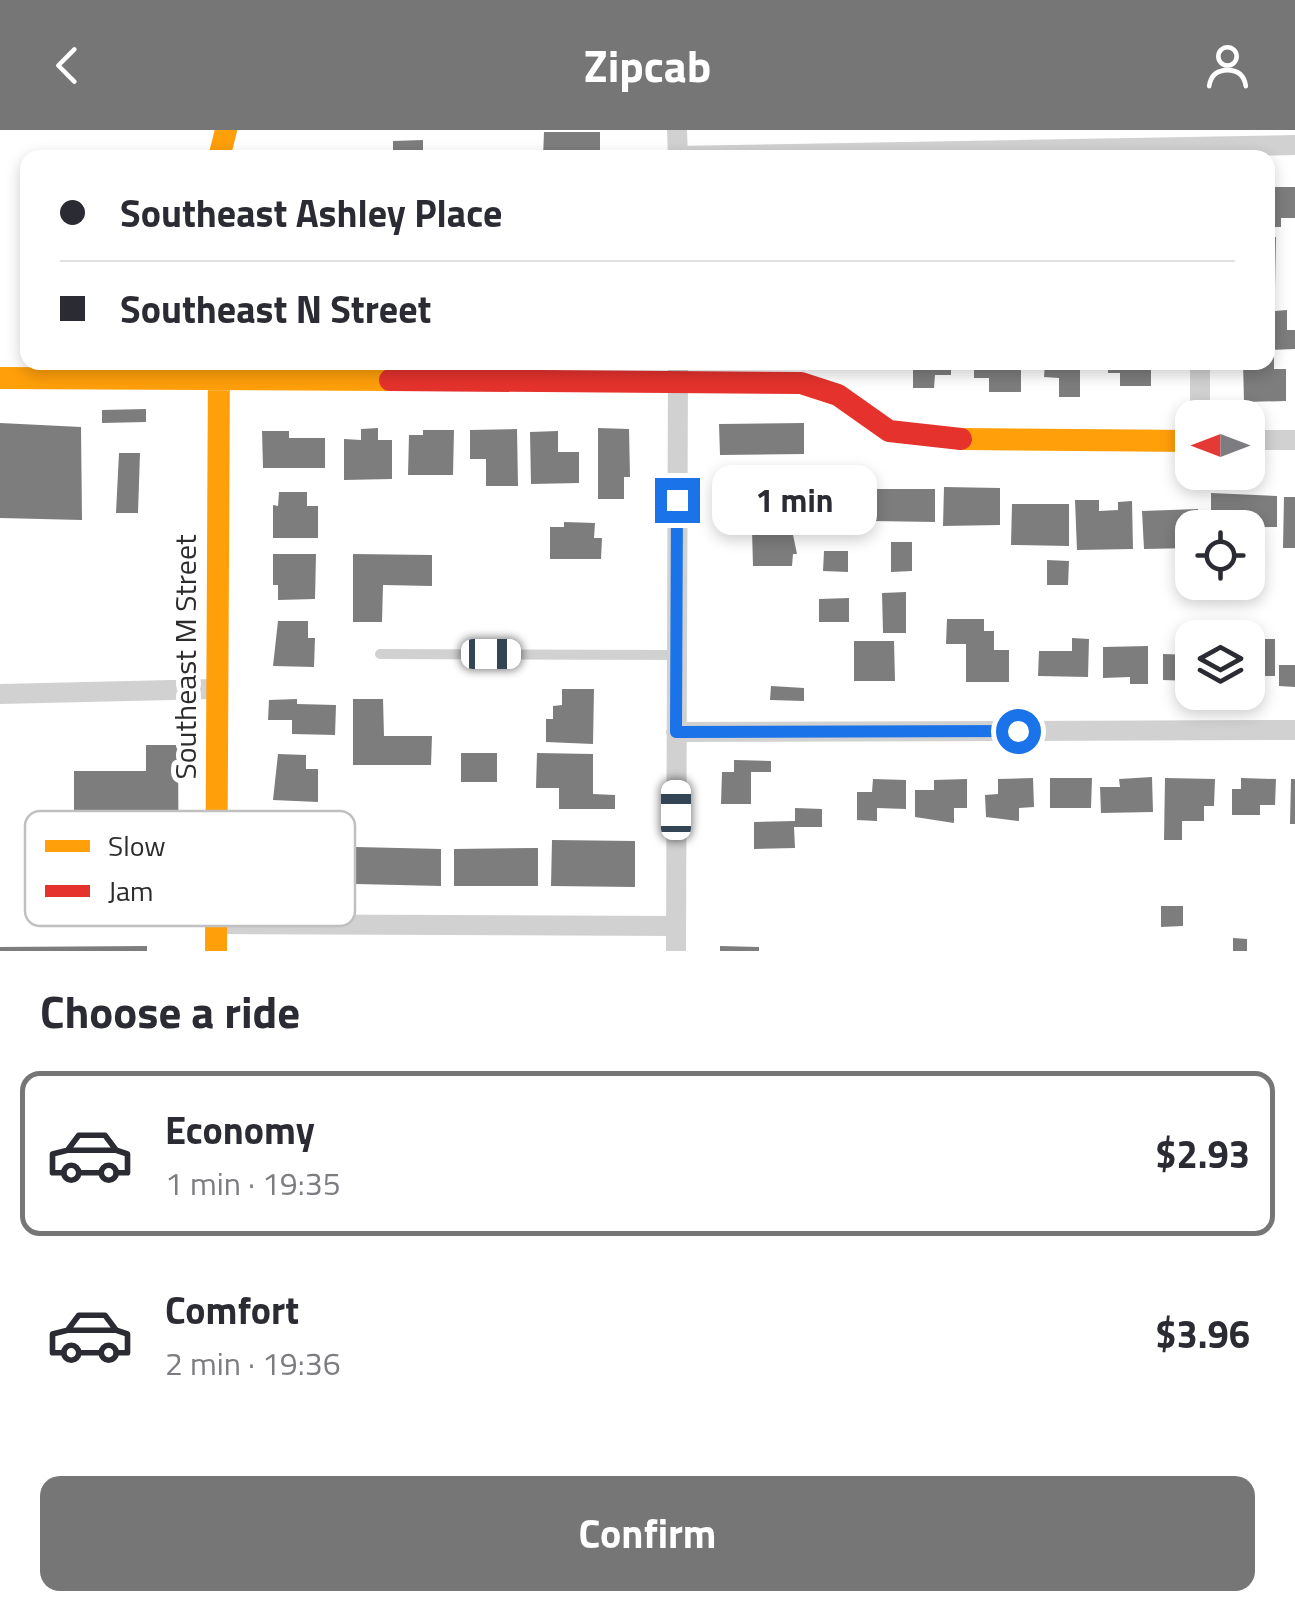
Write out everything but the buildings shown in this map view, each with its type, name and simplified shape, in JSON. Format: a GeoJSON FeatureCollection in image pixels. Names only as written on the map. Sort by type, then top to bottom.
{"type":"FeatureCollection","features":[{"type":"Feature","properties":{"kind":"street"},"geometry":{"type":"LineString","coordinates":[[1227,150],[1295,145]]}},
{"type":"Feature","properties":{"kind":"street"},"geometry":{"type":"LineString","coordinates":[[1200,370],[1200,400]]}},
{"type":"Feature","properties":{"kind":"street"},"geometry":{"type":"LineString","coordinates":[[0,378],[219,372],[678,373],[801,383],[838,396],[889,431],[938,439],[1175,441]]}},
{"type":"Feature","properties":{"kind":"street","name":"Southeast M Street"},"geometry":{"type":"LineString","coordinates":[[216,811],[219,372]]}},
{"type":"Feature","properties":{"kind":"street"},"geometry":{"type":"LineString","coordinates":[[676,951],[678,373]]}},
{"type":"Feature","properties":{"kind":"street"},"geometry":{"type":"LineString","coordinates":[[1265,440],[1295,440]]}},
{"type":"Feature","properties":{"kind":"street"},"geometry":{"type":"LineString","coordinates":[[0,694],[215,689]]}},
{"type":"Feature","properties":{"kind":"street"},"geometry":{"type":"LineString","coordinates":[[676,732],[1295,730]]}},
{"type":"Feature","properties":{"kind":"street"},"geometry":{"type":"LineString","coordinates":[[355,925],[676,926]]}},
{"type":"Feature","properties":{"kind":"lane"},"geometry":{"type":"LineString","coordinates":[[380,654],[676,655]]}},
{"type":"Feature","properties":{"kind":"traffic: slow"},"geometry":{"type":"LineString","coordinates":[[221,150],[226,130]]}},
{"type":"Feature","properties":{"kind":"traffic: slow"},"geometry":{"type":"LineString","coordinates":[[217,811],[219,370]]}},
{"type":"Feature","properties":{"kind":"traffic: slow"},"geometry":{"type":"LineString","coordinates":[[0,378],[390,380]]}},
{"type":"Feature","properties":{"kind":"traffic: slow"},"geometry":{"type":"LineString","coordinates":[[961,439],[1175,441]]}},
{"type":"Feature","properties":{"kind":"traffic: slow"},"geometry":{"type":"LineString","coordinates":[[216,926],[216,951]]}},
{"type":"Feature","properties":{"kind":"traffic: jam"},"geometry":{"type":"LineString","coordinates":[[390,380],[801,383],[838,395],[889,431],[961,439]]}},
{"type":"Feature","properties":{"kind":"route"},"geometry":{"type":"LineString","coordinates":[[677,500],[676,732],[1018,731]]}}]}
